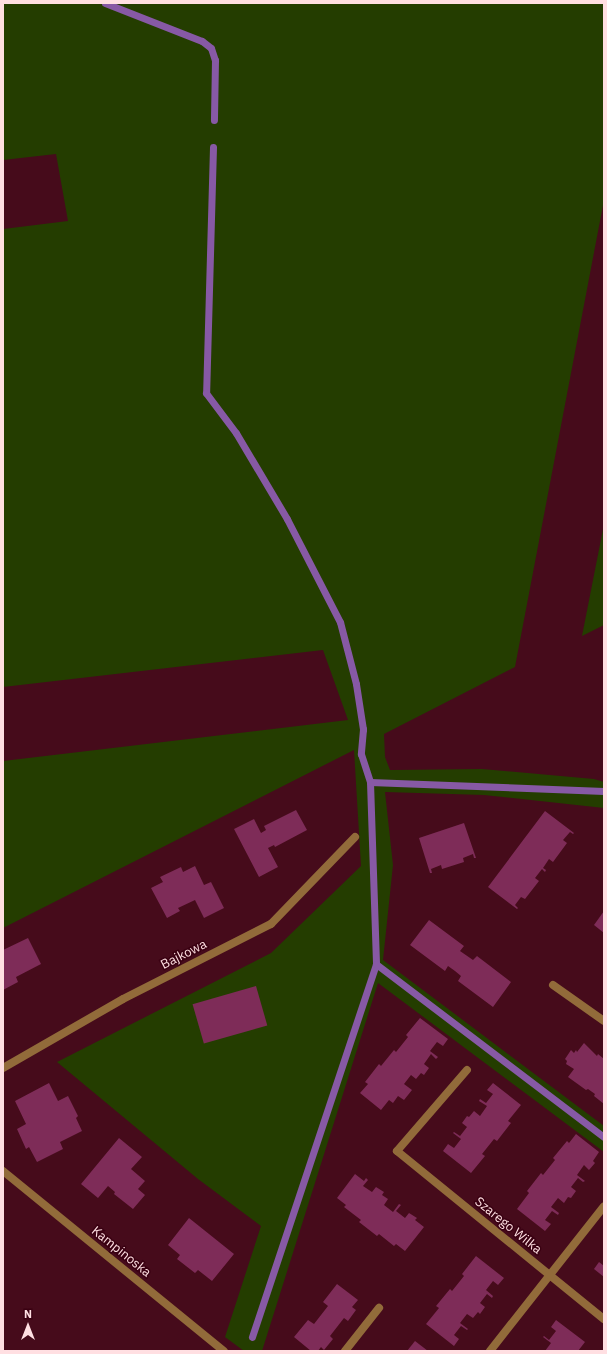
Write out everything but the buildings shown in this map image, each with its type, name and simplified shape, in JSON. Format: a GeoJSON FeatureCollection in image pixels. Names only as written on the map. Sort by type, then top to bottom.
{"type":"FeatureCollection","features":[{"type":"Feature","properties":{"kind":"street","name":"Bajkowa"},"geometry":{"type":"LineString","coordinates":[[3,1068],[123,999],[271,924],[355,837]]}},
{"type":"Feature","properties":{"kind":"street"},"geometry":{"type":"LineString","coordinates":[[553,985],[604,1021]]}},
{"type":"Feature","properties":{"kind":"street","name":"Szarego Wilka"},"geometry":{"type":"LineString","coordinates":[[467,1070],[397,1152],[604,1319]]}},
{"type":"Feature","properties":{"kind":"street","name":"Kampinoska"},"geometry":{"type":"LineString","coordinates":[[3,1171],[224,1351]]}},
{"type":"Feature","properties":{"kind":"street"},"geometry":{"type":"LineString","coordinates":[[490,1351],[604,1206]]}},
{"type":"Feature","properties":{"kind":"street"},"geometry":{"type":"LineString","coordinates":[[345,1351],[378,1308]]}},
{"type":"Feature","properties":{"kind":"green space"},"geometry":{"type":"Polygon","coordinates":[[[3,3],[604,3],[604,200],[515,667],[384,734],[385,757],[390,770],[482,769],[594,779],[604,782],[604,808],[484,795],[385,792],[393,865],[383,960],[604,1126],[604,1152],[378,983],[262,1351],[244,1351],[225,1337],[261,1226],[198,1179],[57,1062],[271,953],[361,866],[354,750],[3,928],[3,761],[348,720],[323,650],[3,687],[3,229],[68,221],[56,154],[3,160],[3,3]]]}},
{"type":"Feature","properties":{"kind":"green space"},"geometry":{"type":"Polygon","coordinates":[[[604,524],[604,625],[582,636],[604,524]]]}},
{"type":"Feature","properties":{"kind":"waterway"},"geometry":{"type":"LineString","coordinates":[[105,3],[202,41],[211,48],[215,60],[214,120]]}},
{"type":"Feature","properties":{"kind":"waterway"},"geometry":{"type":"LineString","coordinates":[[213,147],[206,393],[236,433],[287,519],[340,622],[356,684],[363,729],[361,754],[370,782],[376,964],[252,1337]]}},
{"type":"Feature","properties":{"kind":"waterway"},"geometry":{"type":"LineString","coordinates":[[370,782],[604,791]]}},
{"type":"Feature","properties":{"kind":"waterway"},"geometry":{"type":"LineString","coordinates":[[376,964],[604,1137]]}}]}
